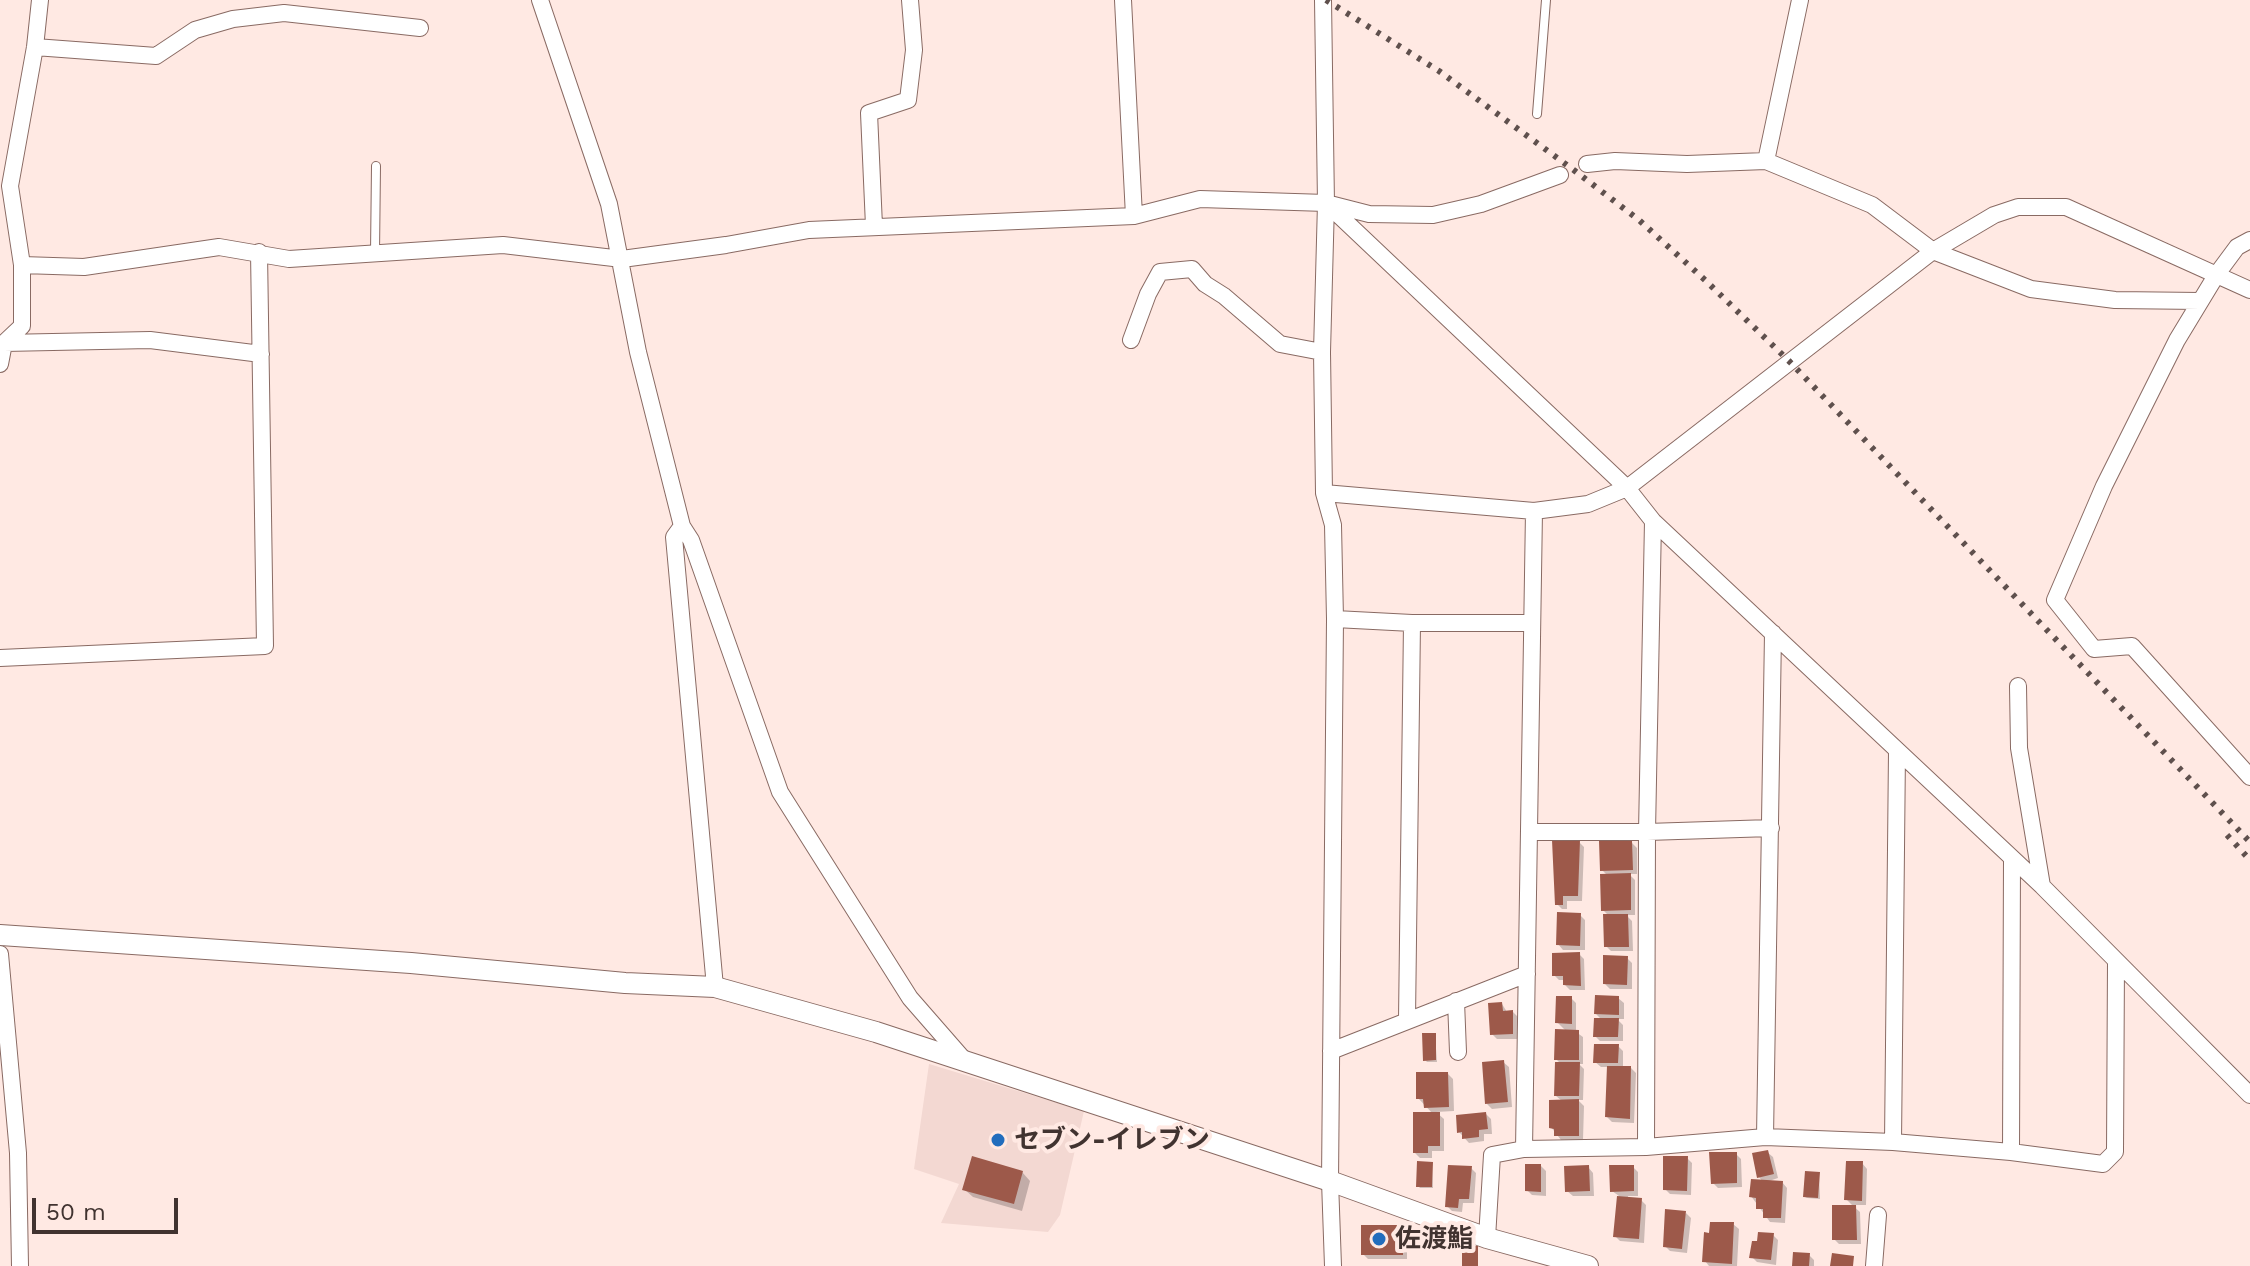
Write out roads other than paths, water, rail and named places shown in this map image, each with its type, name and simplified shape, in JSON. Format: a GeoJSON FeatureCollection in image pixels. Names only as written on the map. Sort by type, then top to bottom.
{"type":"FeatureCollection","features":[{"type":"Feature","properties":{"kind":"street"},"geometry":{"type":"LineString","coordinates":[[0,364],[2,343],[22,326],[22,265],[5,185],[35,47],[40,0]]}},
{"type":"Feature","properties":{"kind":"street"},"geometry":{"type":"LineString","coordinates":[[540,0],[609,204],[638,352],[682,526],[691,540],[780,792],[910,998],[966,1062]]}},
{"type":"Feature","properties":{"kind":"street"},"geometry":{"type":"LineString","coordinates":[[874,226],[869,113],[908,100],[914,50],[910,0]]}},
{"type":"Feature","properties":{"kind":"street"},"geometry":{"type":"LineString","coordinates":[[1123,0],[1134,216]]}},
{"type":"Feature","properties":{"kind":"street"},"geometry":{"type":"LineString","coordinates":[[1323,0],[1326,203],[1322,352],[1324,493],[1333,525],[1335,619],[1330,1181],[1333,1266]]}},
{"type":"Feature","properties":{"kind":"street"},"geometry":{"type":"LineString","coordinates":[[1766,161],[1800,0]]}},
{"type":"Feature","properties":{"kind":"street"},"geometry":{"type":"LineString","coordinates":[[35,47],[156,56],[195,30],[233,19],[284,13],[420,28]]}},
{"type":"Feature","properties":{"kind":"street"},"geometry":{"type":"LineString","coordinates":[[1587,164],[1615,161],[1687,164],[1766,161],[1872,205],[1933,251],[2031,289],[2115,300],[2200,301]]}},
{"type":"Feature","properties":{"kind":"street"},"geometry":{"type":"LineString","coordinates":[[22,265],[84,267],[219,247],[289,259],[503,245],[622,259],[809,230],[1134,216],[1200,199],[1326,203],[1369,214],[1433,215],[1481,204],[1560,175]]}},
{"type":"Feature","properties":{"kind":"street"},"geometry":{"type":"LineString","coordinates":[[1326,203],[1627,488],[1653,521],[2042,886],[2250,1095]]}},
{"type":"Feature","properties":{"kind":"street"},"geometry":{"type":"LineString","coordinates":[[1324,493],[1534,511],[1588,504],[1627,488],[1933,251],[2005,210],[2049,205],[2066,207],[2250,290]]}},
{"type":"Feature","properties":{"kind":"street"},"geometry":{"type":"LineString","coordinates":[[2250,240],[2237,247],[2217,274],[2177,340],[2104,486],[2055,600],[2094,649],[2132,646],[2250,777]]}},
{"type":"Feature","properties":{"kind":"street"},"geometry":{"type":"LineString","coordinates":[[0,658],[265,646],[259,252]]}},
{"type":"Feature","properties":{"kind":"street"},"geometry":{"type":"LineString","coordinates":[[1131,340],[1148,294],[1160,272],[1192,269],[1205,284],[1224,296],[1280,344],[1322,352]]}},
{"type":"Feature","properties":{"kind":"street"},"geometry":{"type":"LineString","coordinates":[[2,343],[150,340],[261,354]]}},
{"type":"Feature","properties":{"kind":"street"},"geometry":{"type":"LineString","coordinates":[[1524,1149],[1534,511]]}},
{"type":"Feature","properties":{"kind":"street"},"geometry":{"type":"LineString","coordinates":[[1646,1147],[1647,832],[1653,521]]}},
{"type":"Feature","properties":{"kind":"street"},"geometry":{"type":"LineString","coordinates":[[682,526],[674,537],[715,987]]}},
{"type":"Feature","properties":{"kind":"street"},"geometry":{"type":"LineString","coordinates":[[1335,619],[1412,623],[1531,623]]}},
{"type":"Feature","properties":{"kind":"street"},"geometry":{"type":"LineString","coordinates":[[1407,1019],[1412,623]]}},
{"type":"Feature","properties":{"kind":"street"},"geometry":{"type":"LineString","coordinates":[[1765,1137],[1773,633]]}},
{"type":"Feature","properties":{"kind":"street"},"geometry":{"type":"LineString","coordinates":[[2018,686],[2019,748],[2042,886]]}},
{"type":"Feature","properties":{"kind":"street"},"geometry":{"type":"LineString","coordinates":[[1893,1142],[1897,751]]}},
{"type":"Feature","properties":{"kind":"street"},"geometry":{"type":"LineString","coordinates":[[1529,832],[1771,828]]}},
{"type":"Feature","properties":{"kind":"street"},"geometry":{"type":"LineString","coordinates":[[2011,1152],[2012,858]]}},
{"type":"Feature","properties":{"kind":"street"},"geometry":{"type":"LineString","coordinates":[[0,935],[411,963],[625,983],[715,987],[876,1032],[1330,1181],[1487,1238],[1588,1266]]}},
{"type":"Feature","properties":{"kind":"street"},"geometry":{"type":"LineString","coordinates":[[0,954],[18,1153],[20,1266]]}},
{"type":"Feature","properties":{"kind":"street"},"geometry":{"type":"LineString","coordinates":[[1487,1238],[1492,1155],[1524,1149],[1646,1147],[1765,1137],[1893,1142],[2103,1164],[2115,1152],[2116,961]]}},
{"type":"Feature","properties":{"kind":"street"},"geometry":{"type":"LineString","coordinates":[[1331,1051],[1527,974]]}},
{"type":"Feature","properties":{"kind":"street"},"geometry":{"type":"LineString","coordinates":[[1456,1001],[1458,1052]]}},
{"type":"Feature","properties":{"kind":"street"},"geometry":{"type":"LineString","coordinates":[[1874,1266],[1878,1215]]}},
{"type":"Feature","properties":{"kind":"lane"},"geometry":{"type":"LineString","coordinates":[[1537,114],[1546,0]]}},
{"type":"Feature","properties":{"kind":"lane"},"geometry":{"type":"LineString","coordinates":[[375,253],[376,166]]}},
{"type":"Feature","properties":{"kind":"railway"},"geometry":{"type":"LineString","coordinates":[[1326,0],[1439,71],[1575,171],[1639,220],[1705,280],[1790,362],[2250,842]]}},
{"type":"Feature","properties":{"kind":"railway"},"geometry":{"type":"LineString","coordinates":[[2227,835],[2250,860]]}},
{"type":"Feature","properties":{"kind":"place","name":"セブン-イレブン"},"geometry":{"type":"Point","coordinates":[998,1140]}},
{"type":"Feature","properties":{"kind":"place","name":"佐渡鮨"},"geometry":{"type":"Point","coordinates":[1379,1239]}}]}
